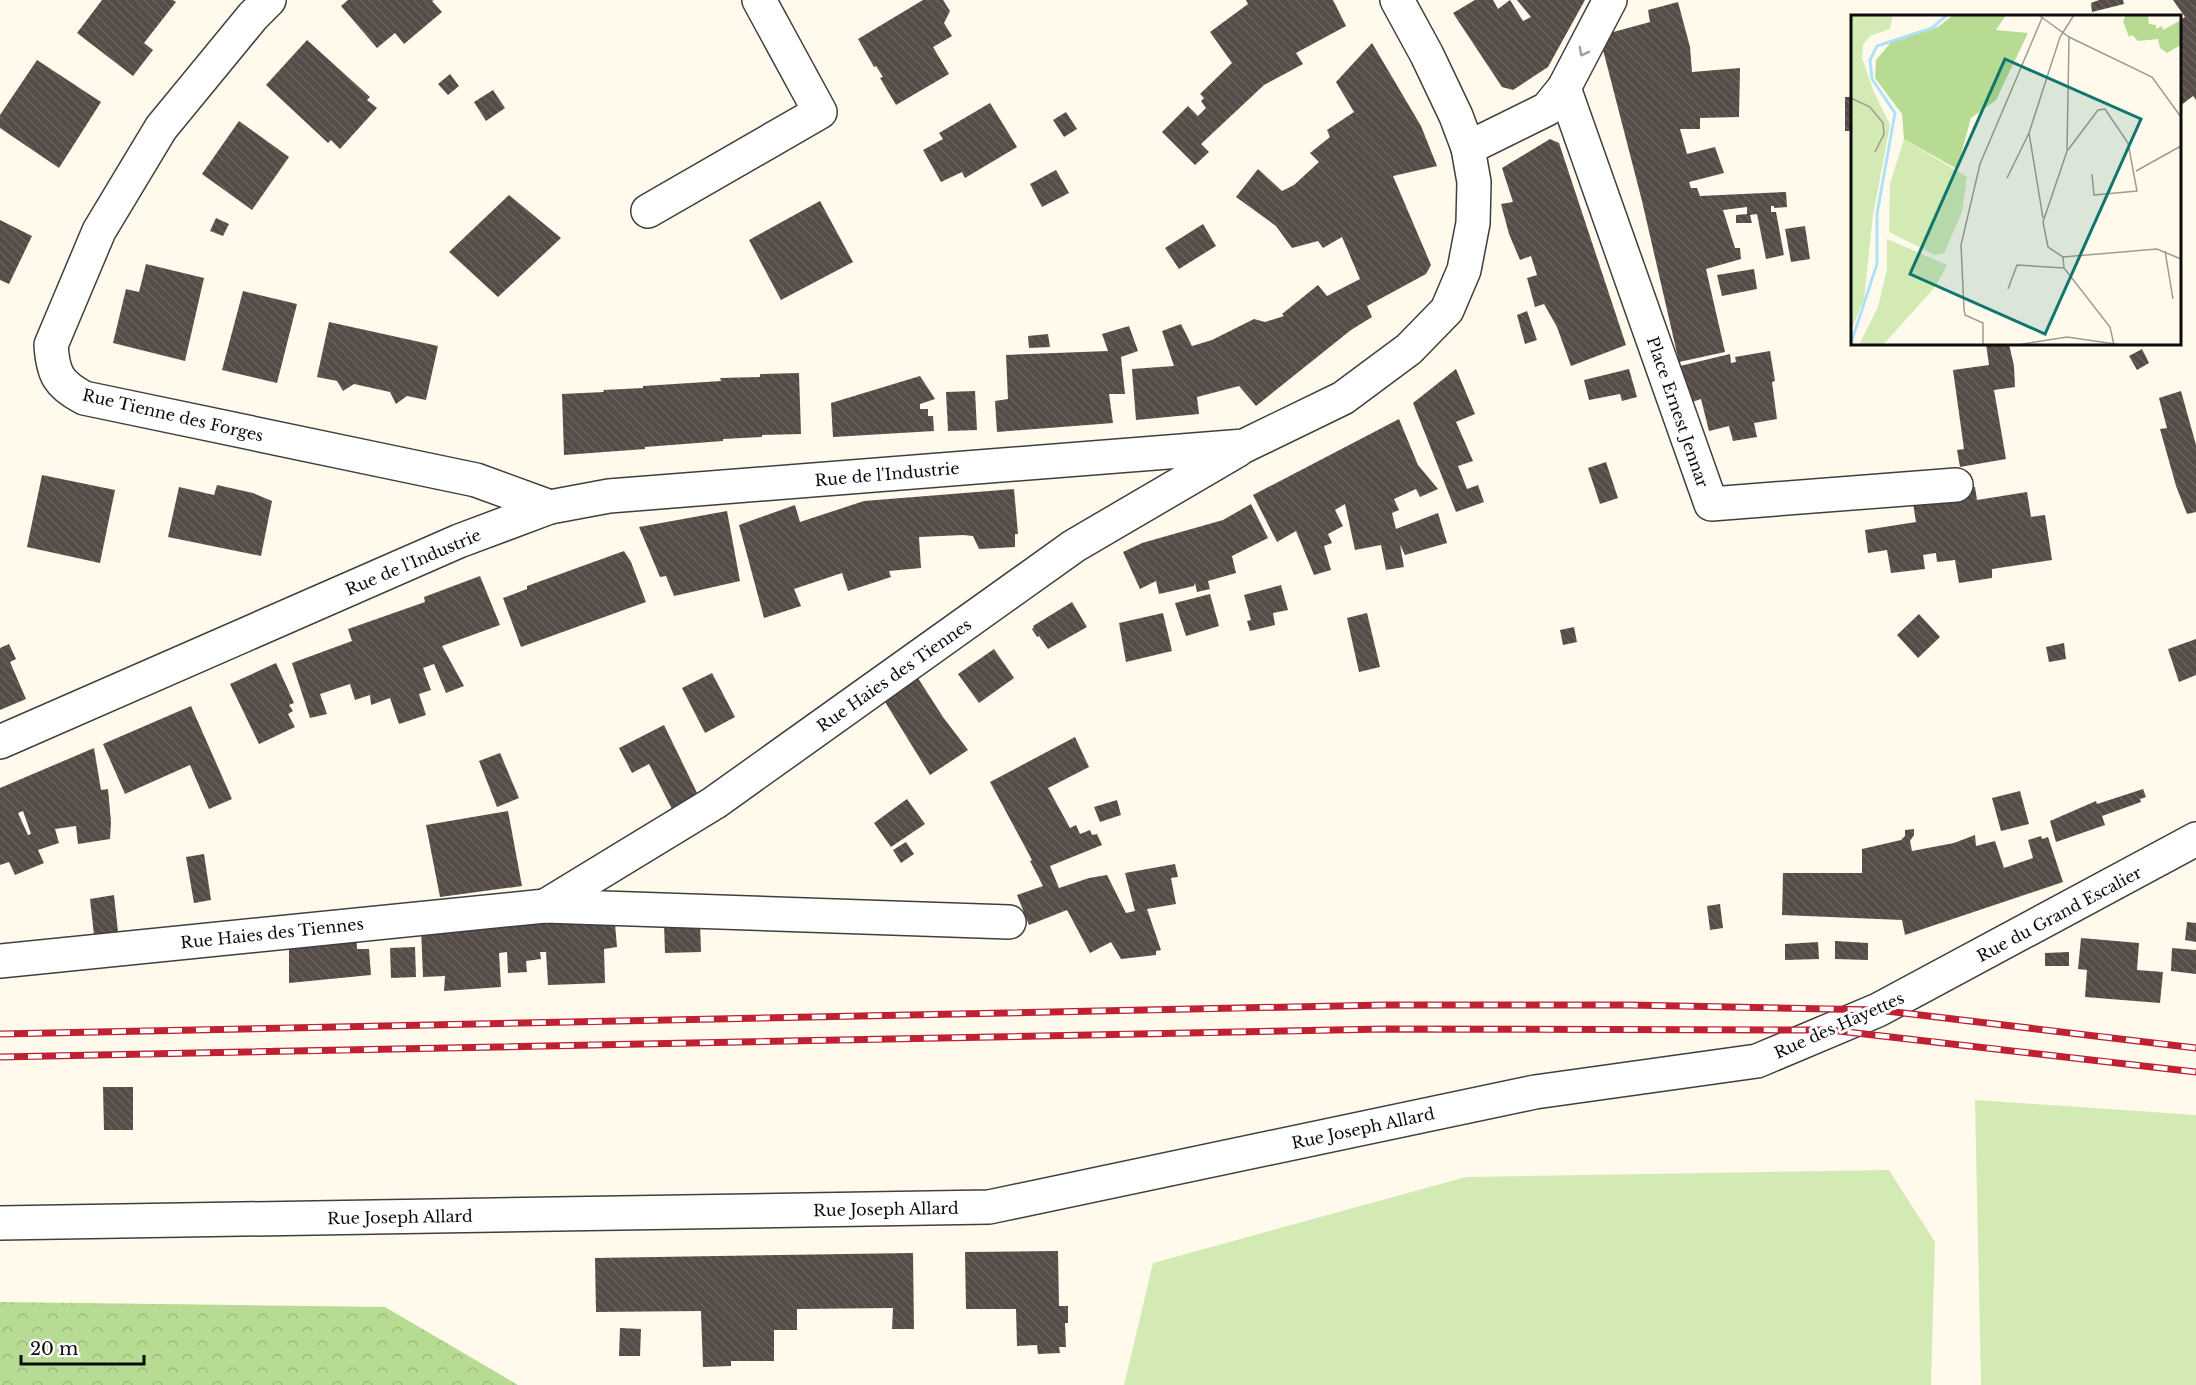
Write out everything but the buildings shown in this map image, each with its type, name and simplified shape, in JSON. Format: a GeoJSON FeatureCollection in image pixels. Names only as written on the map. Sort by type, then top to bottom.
{"type":"FeatureCollection","features":[{"type":"Feature","properties":{"kind":"street","name":"Rue Tienne des Forges"},"geometry":{"type":"LineString","coordinates":[[269,0],[253,16],[161,128],[99,231],[51,345],[53,364],[59,380],[69,390],[84,398],[476,480],[550,507]]}},
{"type":"Feature","properties":{"kind":"street"},"geometry":{"type":"LineString","coordinates":[[648,211],[820,112],[759,0]]}},
{"type":"Feature","properties":{"kind":"street","name":"Rue de l'Industrie"},"geometry":{"type":"LineString","coordinates":[[0,742],[459,541],[550,507],[621,495],[1244,446],[1342,398],[1409,349],[1447,310],[1464,270],[1473,223],[1474,182],[1468,148],[1456,116],[1427,55],[1396,0]]}},
{"type":"Feature","properties":{"kind":"street"},"geometry":{"type":"LineString","coordinates":[[1468,148],[1548,110],[1564,88],[1610,0]]}},
{"type":"Feature","properties":{"kind":"street","name":"Place Ernest Jennar"},"geometry":{"type":"LineString","coordinates":[[1564,88],[1711,504],[1956,485]]}},
{"type":"Feature","properties":{"kind":"street","name":"Rue Haies des Tiennes"},"geometry":{"type":"LineString","coordinates":[[544,906],[714,803],[1074,546],[1244,446]]}},
{"type":"Feature","properties":{"kind":"street","name":"Rue du Grand Escalier"},"geometry":{"type":"LineString","coordinates":[[1921,988],[2196,839]]}},
{"type":"Feature","properties":{"kind":"street","name":"Rue Haies des Tiennes"},"geometry":{"type":"LineString","coordinates":[[0,961],[544,906],[1009,922]]}},
{"type":"Feature","properties":{"kind":"street","name":"Rue des Hayettes"},"geometry":{"type":"LineString","coordinates":[[1757,1061],[1878,1010],[1921,988]]}},
{"type":"Feature","properties":{"kind":"street","name":"Rue Joseph Allard"},"geometry":{"type":"LineString","coordinates":[[0,1223],[989,1207],[1535,1092],[1757,1061]]}},
{"type":"Feature","properties":{"kind":"green space"},"geometry":{"type":"Polygon","coordinates":[[[1975,1100],[2196,1115],[2196,1385],[1981,1385],[1975,1100]]]}},
{"type":"Feature","properties":{"kind":"green space"},"geometry":{"type":"Polygon","coordinates":[[[1889,1170],[1935,1242],[1931,1385],[1124,1385],[1153,1263],[1466,1177],[1889,1170]]]}},
{"type":"Feature","properties":{"kind":"green space"},"geometry":{"type":"Polygon","coordinates":[[[0,1302],[385,1307],[518,1385],[0,1385],[0,1302]]]}},
{"type":"Feature","properties":{"kind":"railway"},"geometry":{"type":"LineString","coordinates":[[0,1034],[1384,1005],[1629,1005],[1878,1010],[2196,1048]]}},
{"type":"Feature","properties":{"kind":"railway"},"geometry":{"type":"LineString","coordinates":[[0,1057],[1385,1029],[1830,1030],[2196,1072]]}}]}
